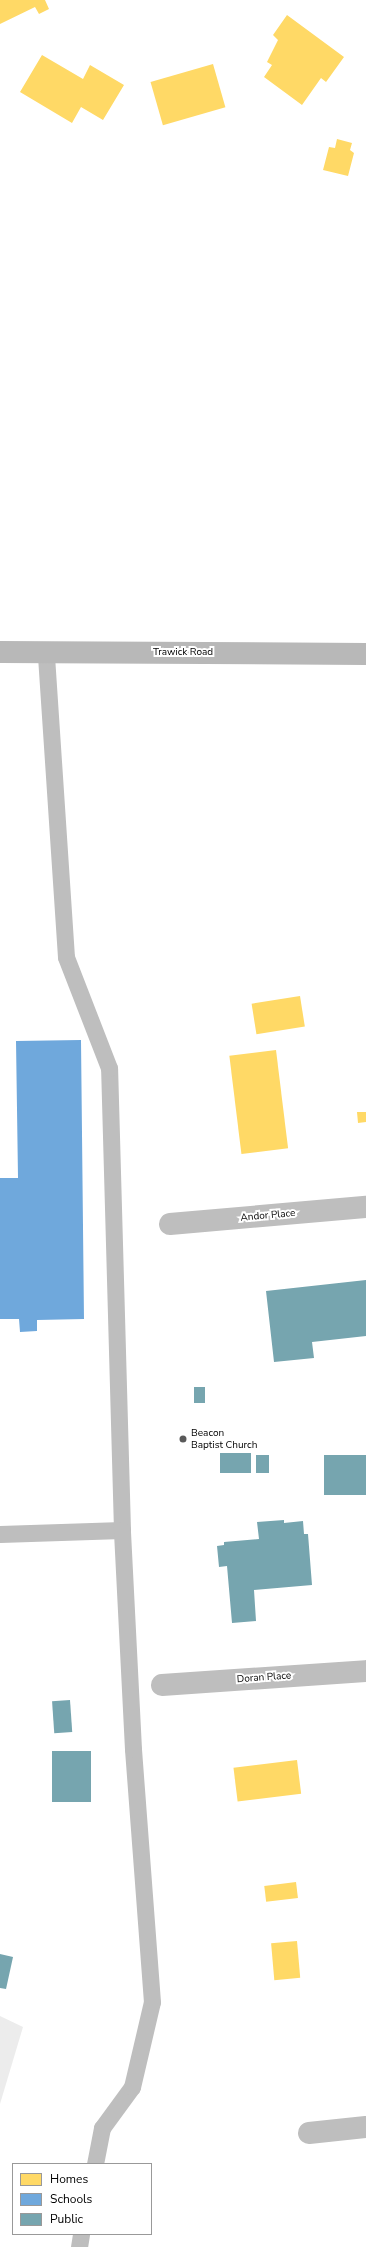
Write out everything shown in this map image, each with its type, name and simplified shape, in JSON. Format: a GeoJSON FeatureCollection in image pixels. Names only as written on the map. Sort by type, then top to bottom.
{"type":"FeatureCollection","features":[{"type":"Feature","properties":{"kind":"street","name":"Trawick Road"},"geometry":{"type":"LineString","coordinates":[[0,652],[366,654]]}},
{"type":"Feature","properties":{"kind":"street","name":"Andor Place"},"geometry":{"type":"LineString","coordinates":[[170,1224],[366,1207]]}},
{"type":"Feature","properties":{"kind":"street","name":"Doran Place"},"geometry":{"type":"LineString","coordinates":[[162,1685],[366,1672]]}},
{"type":"Feature","properties":{"kind":"street"},"geometry":{"type":"LineString","coordinates":[[309,2133],[366,2127]]}},
{"type":"Feature","properties":{"kind":"lane"},"geometry":{"type":"LineString","coordinates":[[46,652],[66,957],[109,1068],[122,1530],[133,1750],[152,2002],[132,2087],[102,2128],[95,2163]]}},
{"type":"Feature","properties":{"kind":"lane"},"geometry":{"type":"LineString","coordinates":[[0,1534],[122,1530]]}},
{"type":"Feature","properties":{"kind":"lane"},"geometry":{"type":"LineString","coordinates":[[79,2247],[80,2235]]}},
{"type":"Feature","properties":{"kind":"shaded area"},"geometry":{"type":"Polygon","coordinates":[[[0,2016],[23,2027],[0,2104],[0,2016]]]}},
{"type":"Feature","properties":{"kind":"building: Homes"},"geometry":{"type":"Polygon","coordinates":[[[0,0],[45,0],[49,9],[39,14],[35,7],[0,24],[0,0]]]}},
{"type":"Feature","properties":{"kind":"building: Homes"},"geometry":{"type":"Polygon","coordinates":[[[287,15],[344,57],[326,82],[321,78],[302,105],[264,77],[272,65],[267,62],[278,40],[273,35],[287,15]]]}},
{"type":"Feature","properties":{"kind":"building: Homes"},"geometry":{"type":"Polygon","coordinates":[[[42,55],[83,79],[90,65],[124,85],[103,120],[81,107],[72,123],[20,92],[42,55]]]}},
{"type":"Feature","properties":{"kind":"building: Homes"},"geometry":{"type":"Polygon","coordinates":[[[213,64],[225,107],[163,125],[151,82],[213,64]]]}},
{"type":"Feature","properties":{"kind":"building: Homes"},"geometry":{"type":"Polygon","coordinates":[[[337,139],[352,143],[350,150],[354,153],[348,176],[323,170],[329,147],[335,148],[337,139]]]}},
{"type":"Feature","properties":{"kind":"building: Homes"},"geometry":{"type":"Polygon","coordinates":[[[300,996],[305,1027],[256,1034],[252,1004],[300,996]]]}},
{"type":"Feature","properties":{"kind":"building: Homes"},"geometry":{"type":"Polygon","coordinates":[[[276,1050],[288,1148],[241,1154],[229,1056],[276,1050]]]}},
{"type":"Feature","properties":{"kind":"building: Homes"},"geometry":{"type":"Polygon","coordinates":[[[357,1112],[366,1112],[366,1122],[358,1123],[357,1112]]]}},
{"type":"Feature","properties":{"kind":"building: Homes"},"geometry":{"type":"Polygon","coordinates":[[[297,1760],[301,1794],[238,1802],[233,1768],[297,1760]]]}},
{"type":"Feature","properties":{"kind":"building: Homes"},"geometry":{"type":"Polygon","coordinates":[[[296,1882],[298,1898],[266,1902],[264,1886],[296,1882]]]}},
{"type":"Feature","properties":{"kind":"building: Homes"},"geometry":{"type":"Polygon","coordinates":[[[297,1941],[300,1978],[274,1980],[271,1943],[297,1941]]]}},
{"type":"Feature","properties":{"kind":"building: Schools"},"geometry":{"type":"Polygon","coordinates":[[[81,1040],[84,1319],[37,1320],[37,1331],[20,1332],[19,1319],[0,1319],[0,1178],[18,1178],[16,1041],[81,1040]]]}},
{"type":"Feature","properties":{"kind":"building: Public"},"geometry":{"type":"Polygon","coordinates":[[[366,1280],[366,1336],[312,1342],[314,1358],[274,1362],[266,1291],[366,1280]]]}},
{"type":"Feature","properties":{"kind":"building: Public"},"geometry":{"type":"Polygon","coordinates":[[[194,1387],[205,1387],[205,1403],[194,1403],[194,1387]]]}},
{"type":"Feature","properties":{"kind":"building: Public"},"geometry":{"type":"Polygon","coordinates":[[[220,1453],[251,1453],[251,1473],[220,1473],[220,1453]]]}},
{"type":"Feature","properties":{"kind":"building: Public"},"geometry":{"type":"Polygon","coordinates":[[[256,1455],[269,1455],[269,1473],[256,1473],[256,1455]]]}},
{"type":"Feature","properties":{"kind":"building: Public"},"geometry":{"type":"Polygon","coordinates":[[[324,1455],[366,1455],[366,1495],[324,1495],[324,1455]]]}},
{"type":"Feature","properties":{"kind":"building: Public"},"geometry":{"type":"Polygon","coordinates":[[[284,1520],[284,1523],[303,1521],[304,1534],[308,1534],[312,1585],[254,1590],[256,1621],[232,1623],[227,1566],[219,1567],[217,1546],[224,1545],[224,1542],[259,1539],[257,1522],[284,1520]]]}},
{"type":"Feature","properties":{"kind":"building: Public"},"geometry":{"type":"Polygon","coordinates":[[[70,1700],[72,1732],[54,1733],[52,1701],[70,1700]]]}},
{"type":"Feature","properties":{"kind":"building: Public"},"geometry":{"type":"Polygon","coordinates":[[[52,1751],[91,1751],[91,1802],[52,1802],[52,1751]]]}},
{"type":"Feature","properties":{"kind":"building: Public"},"geometry":{"type":"Polygon","coordinates":[[[0,1954],[13,1957],[6,1989],[0,1988],[0,1954]]]}},
{"type":"Feature","properties":{"kind":"place","name":"Beacon Baptist Church"},"geometry":{"type":"Point","coordinates":[183,1439]}}]}
